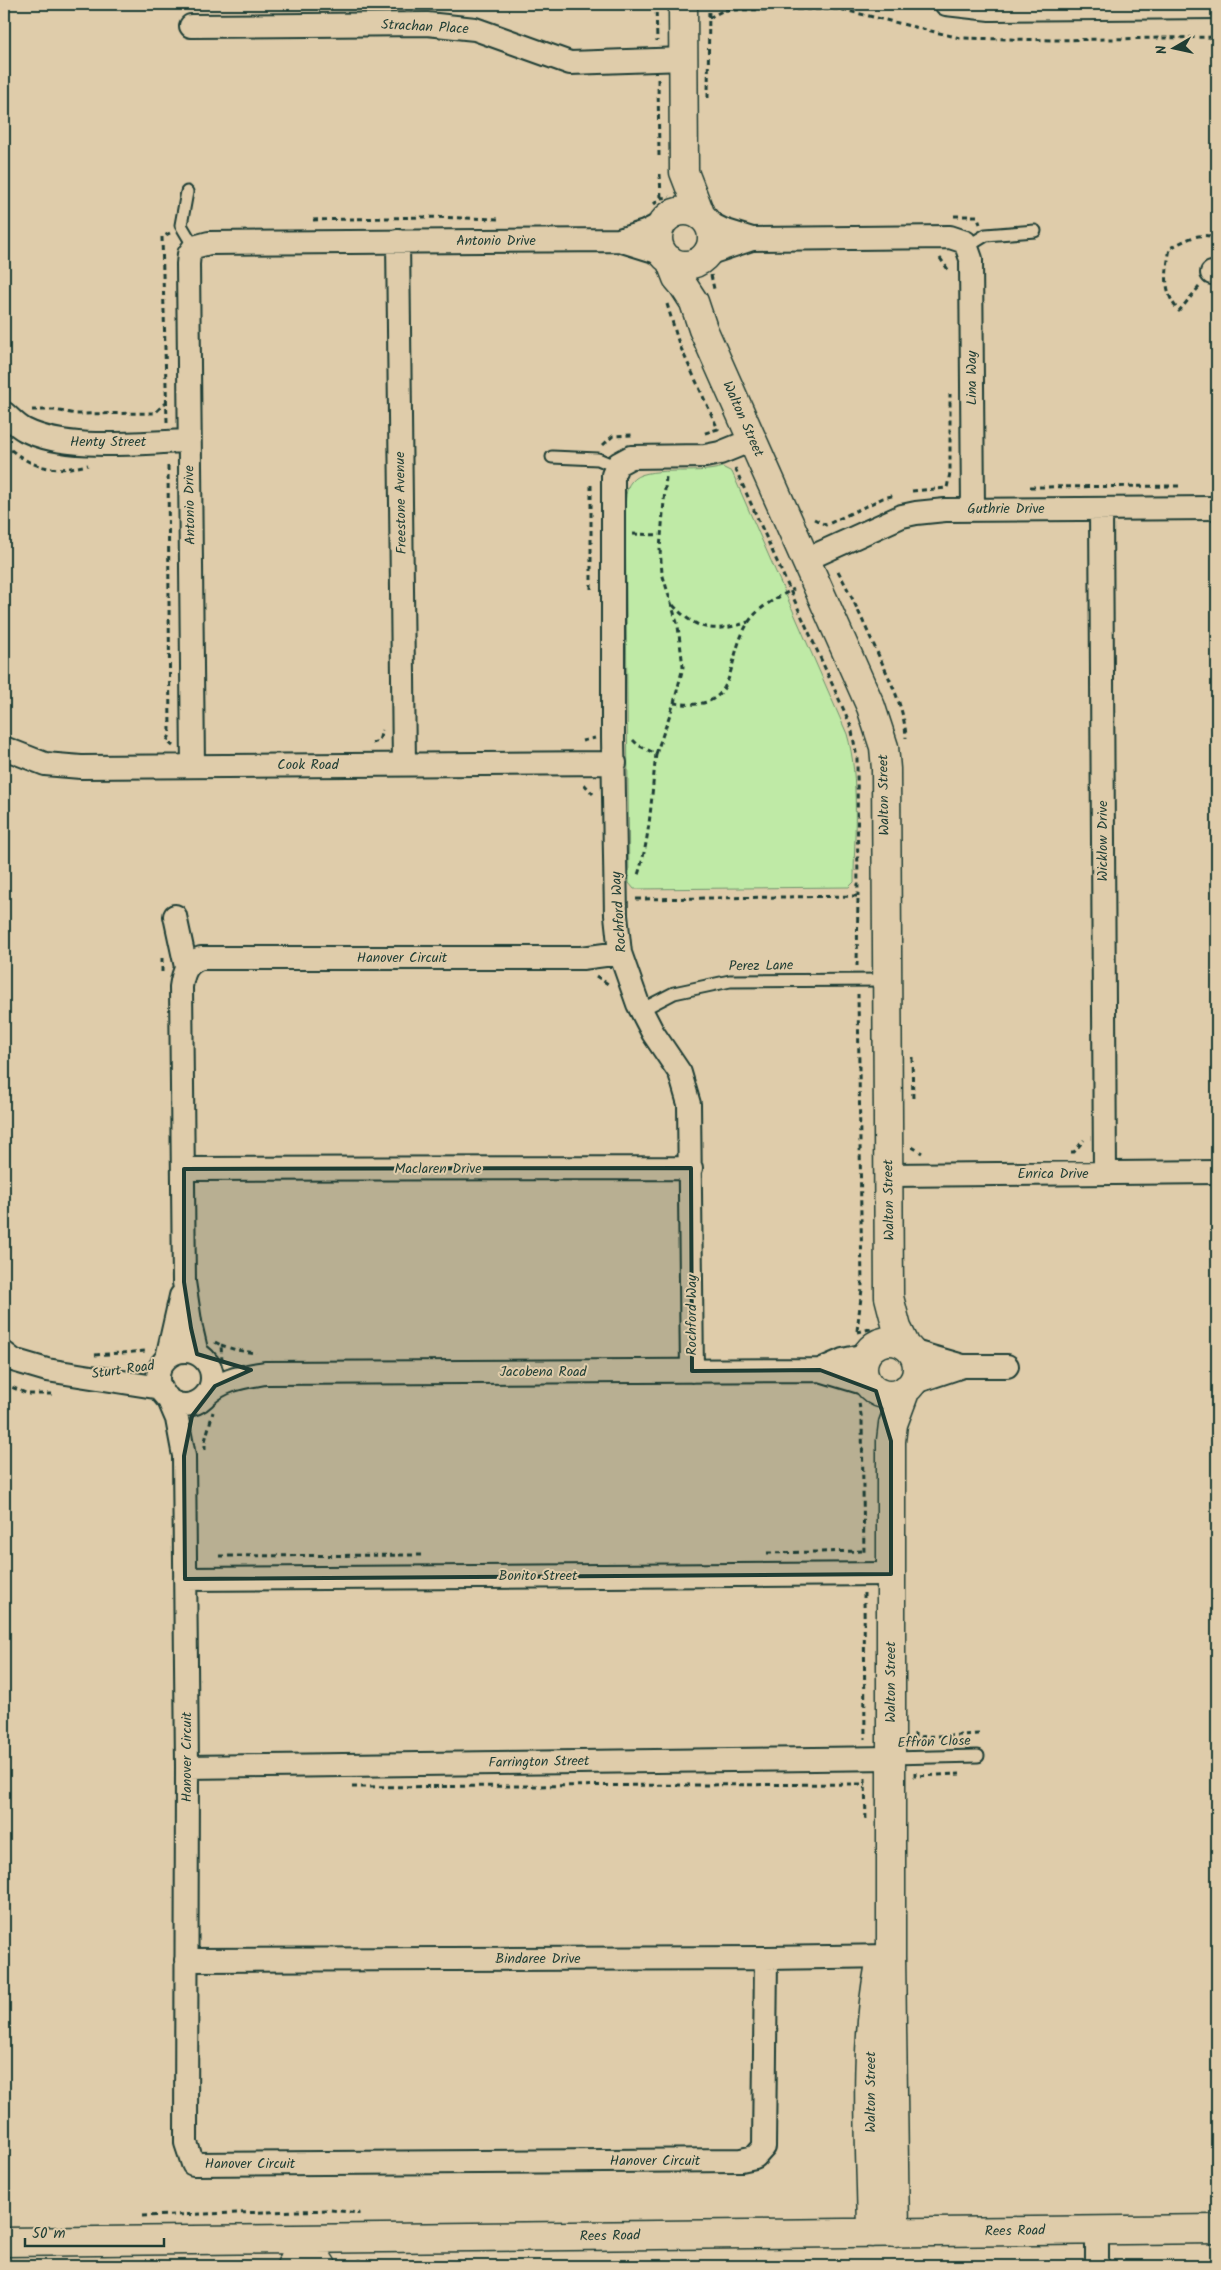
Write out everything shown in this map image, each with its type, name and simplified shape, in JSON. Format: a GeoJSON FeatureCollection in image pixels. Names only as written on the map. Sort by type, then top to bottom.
{"type":"FeatureCollection","features":[{"type":"Feature","properties":{"kind":"street"},"geometry":{"type":"LineString","coordinates":[[684,4],[684,59],[672,170],[658,239],[667,258],[686,265],[752,239]]}},
{"type":"Feature","properties":{"kind":"street"},"geometry":{"type":"LineString","coordinates":[[946,4],[990,9],[1217,7]]}},
{"type":"Feature","properties":{"kind":"street","name":"Strachan Place"},"geometry":{"type":"LineString","coordinates":[[190,26],[427,24],[475,29],[570,63],[684,59]]}},
{"type":"Feature","properties":{"kind":"street"},"geometry":{"type":"LineString","coordinates":[[672,170],[704,219],[712,238],[704,257]]}},
{"type":"Feature","properties":{"kind":"street"},"geometry":{"type":"LineString","coordinates":[[664,212],[685,211],[723,230],[752,239],[950,238],[960,239],[968,246]]}},
{"type":"Feature","properties":{"kind":"street","name":"Antonio Drive"},"geometry":{"type":"LineString","coordinates":[[192,755],[179,442],[188,264],[189,254],[194,247],[209,243],[619,240],[645,232],[664,212]]}},
{"type":"Feature","properties":{"kind":"street","name":"Antonio Drive"},"geometry":{"type":"LineString","coordinates":[[619,240],[667,258]]}},
{"type":"Feature","properties":{"kind":"street","name":"Freestone Avenue"},"geometry":{"type":"LineString","coordinates":[[398,241],[404,764]]}},
{"type":"Feature","properties":{"kind":"street","name":"Lina Way"},"geometry":{"type":"LineString","coordinates":[[968,246],[971,259],[973,510]]}},
{"type":"Feature","properties":{"kind":"street","name":"Walton Street"},"geometry":{"type":"LineString","coordinates":[[694,302],[704,257]]}},
{"type":"Feature","properties":{"kind":"street","name":"Walton Street"},"geometry":{"type":"LineString","coordinates":[[667,258],[677,278],[684,285],[694,302],[703,329],[752,440],[803,577],[871,707],[884,747],[886,769],[890,1298],[898,1328],[909,1349]]}},
{"type":"Feature","properties":{"kind":"street","name":"Henty Street"},"geometry":{"type":"LineString","coordinates":[[4,413],[23,429],[70,444],[179,442]]}},
{"type":"Feature","properties":{"kind":"street"},"geometry":{"type":"LineString","coordinates":[[617,467],[631,457],[705,456],[752,440]]}},
{"type":"Feature","properties":{"kind":"street","name":"Rochford Way"},"geometry":{"type":"LineString","coordinates":[[617,467],[613,475],[612,488],[616,915],[611,954],[641,1010],[680,1073],[686,1088],[690,1119],[692,1371]]}},
{"type":"Feature","properties":{"kind":"street","name":"Guthrie Drive"},"geometry":{"type":"LineString","coordinates":[[803,577],[909,514],[943,510],[1217,508]]}},
{"type":"Feature","properties":{"kind":"street","name":"Wicklow Drive"},"geometry":{"type":"LineString","coordinates":[[1101,509],[1106,1173]]}},
{"type":"Feature","properties":{"kind":"street","name":"Cook Road"},"geometry":{"type":"LineString","coordinates":[[4,748],[45,764],[81,767],[192,755],[588,773],[615,763]]}},
{"type":"Feature","properties":{"kind":"street"},"geometry":{"type":"LineString","coordinates":[[175,916],[186,967],[181,987],[184,1282],[191,1328],[211,1371],[192,1416],[194,1458]]}},
{"type":"Feature","properties":{"kind":"street","name":"Hanover Circuit"},"geometry":{"type":"LineString","coordinates":[[186,967],[193,960],[201,958],[582,958],[611,954]]}},
{"type":"Feature","properties":{"kind":"street","name":"Maclaren Drive"},"geometry":{"type":"LineString","coordinates":[[184,1169],[691,1168]]}},
{"type":"Feature","properties":{"kind":"street","name":"Enrica Drive"},"geometry":{"type":"LineString","coordinates":[[888,1175],[1217,1172]]}},
{"type":"Feature","properties":{"kind":"street"},"geometry":{"type":"LineString","coordinates":[[184,1282],[159,1380],[194,1458]]}},
{"type":"Feature","properties":{"kind":"street","name":"Walton Street"},"geometry":{"type":"LineString","coordinates":[[869,1351],[890,1298]]}},
{"type":"Feature","properties":{"kind":"street"},"geometry":{"type":"LineString","coordinates":[[963,1366],[891,1394],[866,1391],[863,1370],[869,1351],[877,1344],[892,1341],[909,1349],[963,1366],[1007,1366]]}},
{"type":"Feature","properties":{"kind":"street"},"geometry":{"type":"LineString","coordinates":[[909,1349],[917,1367],[909,1386]]}},
{"type":"Feature","properties":{"kind":"street"},"geometry":{"type":"LineString","coordinates":[[164,1361],[180,1351],[211,1371]]}},
{"type":"Feature","properties":{"kind":"street","name":"Jacobena Road"},"geometry":{"type":"LineString","coordinates":[[211,1371],[263,1363],[692,1371],[820,1370],[869,1351]]}},
{"type":"Feature","properties":{"kind":"street","name":"Sturt Road"},"geometry":{"type":"LineString","coordinates":[[4,1353],[13,1360],[47,1370],[84,1375],[165,1393]]}},
{"type":"Feature","properties":{"kind":"street","name":"Sturt Road"},"geometry":{"type":"LineString","coordinates":[[84,1375],[164,1361]]}},
{"type":"Feature","properties":{"kind":"street","name":"Jacobena Road"},"geometry":{"type":"LineString","coordinates":[[820,1370],[866,1391]]}},
{"type":"Feature","properties":{"kind":"street"},"geometry":{"type":"LineString","coordinates":[[165,1393],[179,1404],[195,1403],[211,1371]]}},
{"type":"Feature","properties":{"kind":"street","name":"Walton Street"},"geometry":{"type":"LineString","coordinates":[[883,2233],[870,2064],[872,2005],[886,1956],[891,1924],[878,1759],[891,1574],[891,1440],[893,1424],[909,1386]]}},
{"type":"Feature","properties":{"kind":"street","name":"Walton Street"},"geometry":{"type":"LineString","coordinates":[[866,1391],[882,1418],[891,1440]]}},
{"type":"Feature","properties":{"kind":"street","name":"Hanover Circuit"},"geometry":{"type":"LineString","coordinates":[[194,1458],[185,1579],[187,1766],[186,2143],[193,2164],[741,2160],[756,2156],[764,2147],[766,1958]]}},
{"type":"Feature","properties":{"kind":"street","name":"Bonito Street"},"geometry":{"type":"LineString","coordinates":[[185,1579],[891,1574]]}},
{"type":"Feature","properties":{"kind":"street","name":"Farrington Street"},"geometry":{"type":"LineString","coordinates":[[187,1766],[878,1759]]}},
{"type":"Feature","properties":{"kind":"street","name":"Bindaree Drive"},"geometry":{"type":"LineString","coordinates":[[186,1960],[886,1956]]}},
{"type":"Feature","properties":{"kind":"street","name":"Rees Road"},"geometry":{"type":"LineString","coordinates":[[4,2242],[1217,2229]]}},
{"type":"Feature","properties":{"kind":"street"},"geometry":{"type":"LineString","coordinates":[[1097,2230],[1097,2266]]}},
{"type":"Feature","properties":{"kind":"street"},"geometry":{"type":"LineString","coordinates":[[291,2266],[304,2239]]}},
{"type":"Feature","properties":{"kind":"street"},"geometry":{"type":"LineString","coordinates":[[304,2239],[322,2266]]}},
{"type":"Feature","properties":{"kind":"lane"},"geometry":{"type":"LineString","coordinates":[[187,192],[181,225],[194,247]]}},
{"type":"Feature","properties":{"kind":"lane"},"geometry":{"type":"LineString","coordinates":[[968,246],[986,235],[1035,231]]}},
{"type":"Feature","properties":{"kind":"lane"},"geometry":{"type":"LineString","coordinates":[[552,457],[592,458],[617,467]]}},
{"type":"Feature","properties":{"kind":"lane","name":"Perez Lane"},"geometry":{"type":"LineString","coordinates":[[641,1010],[674,993],[704,985],[730,981],[887,980]]}},
{"type":"Feature","properties":{"kind":"lane","name":"Effron Close"},"geometry":{"type":"LineString","coordinates":[[878,1759],[978,1756]]}},
{"type":"Feature","properties":{"kind":"path"},"geometry":{"type":"LineString","coordinates":[[656,4],[659,159]]}},
{"type":"Feature","properties":{"kind":"path"},"geometry":{"type":"LineString","coordinates":[[664,212],[672,170]]}},
{"type":"Feature","properties":{"kind":"path"},"geometry":{"type":"LineString","coordinates":[[305,220],[424,217],[508,219]]}},
{"type":"Feature","properties":{"kind":"path"},"geometry":{"type":"LineString","coordinates":[[161,747],[170,736],[179,442],[166,402],[162,237],[181,225]]}},
{"type":"Feature","properties":{"kind":"path"},"geometry":{"type":"LineString","coordinates":[[1215,273],[1179,311],[1170,300],[1165,275],[1170,248],[1188,238],[1207,234],[1217,238]]}},
{"type":"Feature","properties":{"kind":"path"},"geometry":{"type":"LineString","coordinates":[[938,256],[950,269],[950,278]]}},
{"type":"Feature","properties":{"kind":"path"},"geometry":{"type":"LineString","coordinates":[[665,298],[679,344],[727,449],[803,577],[851,726],[857,758],[858,896]]}},
{"type":"Feature","properties":{"kind":"path"},"geometry":{"type":"LineString","coordinates":[[908,492],[947,488],[950,473],[950,384]]}},
{"type":"Feature","properties":{"kind":"path"},"geometry":{"type":"LineString","coordinates":[[28,410],[54,410],[76,414],[156,413],[166,402]]}},
{"type":"Feature","properties":{"kind":"path"},"geometry":{"type":"LineString","coordinates":[[693,434],[701,434],[718,429]]}},
{"type":"Feature","properties":{"kind":"path"},"geometry":{"type":"LineString","coordinates":[[591,591],[592,458],[613,436],[640,435]]}},
{"type":"Feature","properties":{"kind":"path"},"geometry":{"type":"LineString","coordinates":[[656,754],[674,703],[683,667],[678,626],[662,573],[660,549],[668,457]]}},
{"type":"Feature","properties":{"kind":"path"},"geometry":{"type":"LineString","coordinates":[[814,519],[826,525],[883,498],[900,494]]}},
{"type":"Feature","properties":{"kind":"path"},"geometry":{"type":"LineString","coordinates":[[674,703],[699,704],[710,701],[721,693],[730,679],[734,655],[749,622],[768,603],[803,577],[837,571],[842,565]]}},
{"type":"Feature","properties":{"kind":"path"},"geometry":{"type":"LineString","coordinates":[[672,604],[683,616],[704,627],[716,629],[730,628],[749,622]]}},
{"type":"Feature","properties":{"kind":"path"},"geometry":{"type":"LineString","coordinates":[[362,744],[379,741],[382,733],[382,723]]}},
{"type":"Feature","properties":{"kind":"path"},"geometry":{"type":"LineString","coordinates":[[592,729],[588,773],[593,792],[593,801]]}},
{"type":"Feature","properties":{"kind":"path"},"geometry":{"type":"LineString","coordinates":[[574,741],[584,741],[592,738]]}},
{"type":"Feature","properties":{"kind":"path"},"geometry":{"type":"LineString","coordinates":[[167,741],[172,746],[192,755]]}},
{"type":"Feature","properties":{"kind":"path"},"geometry":{"type":"LineString","coordinates":[[588,773],[593,792]]}},
{"type":"Feature","properties":{"kind":"path"},"geometry":{"type":"LineString","coordinates":[[611,954],[608,984],[611,992]]}},
{"type":"Feature","properties":{"kind":"path"},"geometry":{"type":"LineString","coordinates":[[587,976],[597,976],[608,984]]}},
{"type":"Feature","properties":{"kind":"path"},"geometry":{"type":"LineString","coordinates":[[1064,1152],[1074,1152],[1084,1141],[1084,1131]]}},
{"type":"Feature","properties":{"kind":"path"},"geometry":{"type":"LineString","coordinates":[[912,1147],[920,1152],[930,1152]]}},
{"type":"Feature","properties":{"kind":"path"},"geometry":{"type":"LineString","coordinates":[[194,1458],[205,1441],[216,1404],[221,1399],[211,1371],[214,1342],[210,1335]]}},
{"type":"Feature","properties":{"kind":"path"},"geometry":{"type":"LineString","coordinates":[[211,1371],[236,1350],[263,1363]]}},
{"type":"Feature","properties":{"kind":"path"},"geometry":{"type":"LineString","coordinates":[[866,1391],[859,1403],[862,1422],[864,1574],[878,1759],[866,1784],[866,1822]]}},
{"type":"Feature","properties":{"kind":"path"},"geometry":{"type":"LineString","coordinates":[[915,1727],[915,1737],[981,1734]]}},
{"type":"Feature","properties":{"kind":"path"},"geometry":{"type":"LineString","coordinates":[[345,1787],[866,1784]]}},
{"type":"Feature","properties":{"kind":"highlighted area"},"geometry":{"type":"Polygon","coordinates":[[[691,1168],[692,1371],[820,1370],[876,1391],[891,1441],[891,1574],[185,1579],[184,1456],[192,1416],[215,1386],[251,1370],[197,1354],[184,1282],[184,1169],[691,1168]]]}},
{"type":"Feature","properties":{"kind":"green space"},"geometry":{"type":"Polygon","coordinates":[[[722,467],[732,472],[847,734],[854,769],[855,788],[854,882],[849,887],[634,889],[629,883],[625,508],[627,491],[631,482],[647,473],[700,471],[722,467]]]}}]}
